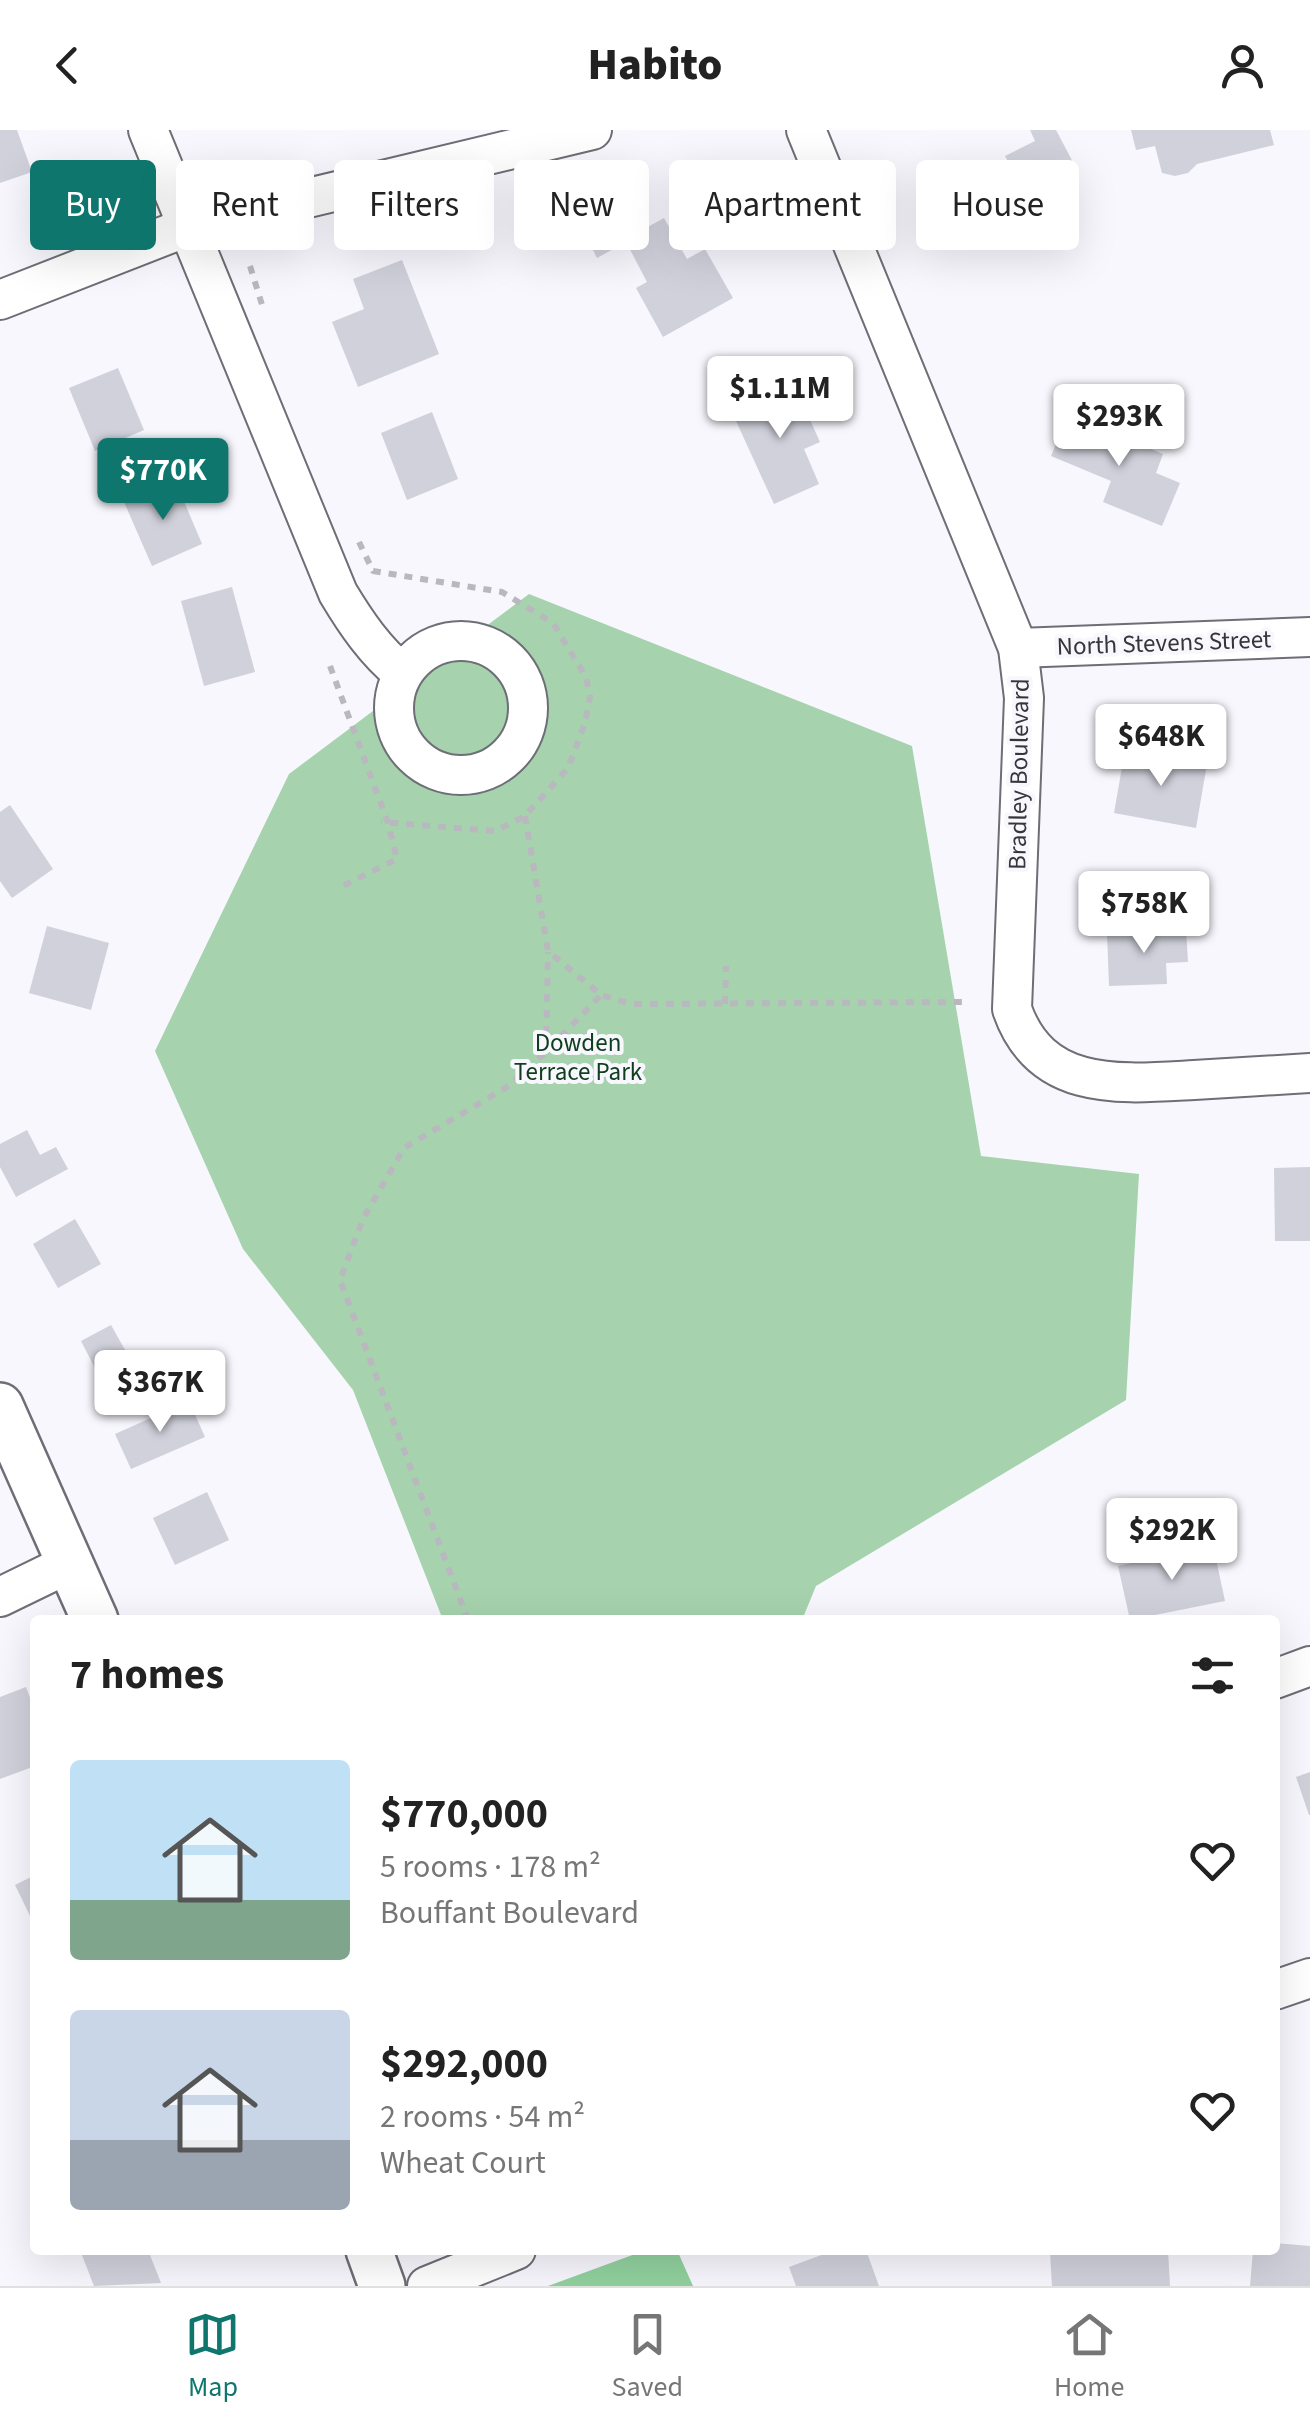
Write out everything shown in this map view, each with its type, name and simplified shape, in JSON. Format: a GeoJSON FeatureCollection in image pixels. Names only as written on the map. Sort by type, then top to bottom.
{"type":"FeatureCollection","features":[{"type":"Feature","properties":{"kind":"street"},"geometry":{"type":"LineString","coordinates":[[148,130],[176,198]]}},
{"type":"Feature","properties":{"kind":"street"},"geometry":{"type":"LineString","coordinates":[[314,197],[592,130]]}},
{"type":"Feature","properties":{"kind":"street","name":"Bradley Boulevard"},"geometry":{"type":"LineString","coordinates":[[806,130],[1018,648],[1024,698],[1012,1009],[1020,1032],[1037,1053],[1061,1069],[1098,1081],[1130,1084],[1310,1073]]}},
{"type":"Feature","properties":{"kind":"street"},"geometry":{"type":"LineString","coordinates":[[0,300],[176,232]]}},
{"type":"Feature","properties":{"kind":"street"},"geometry":{"type":"LineString","coordinates":[[197,250],[338,593],[356,624],[387,661],[402,672]]}},
{"type":"Feature","properties":{"kind":"street","name":"North Stevens Street"},"geometry":{"type":"LineString","coordinates":[[1018,648],[1310,637]]}},
{"type":"Feature","properties":{"kind":"street"},"geometry":{"type":"LineString","coordinates":[[0,1406],[93,1615]]}},
{"type":"Feature","properties":{"kind":"street"},"geometry":{"type":"LineString","coordinates":[[0,1596],[70,1563]]}},
{"type":"Feature","properties":{"kind":"street"},"geometry":{"type":"LineString","coordinates":[[1280,1677],[1310,1666]]}},
{"type":"Feature","properties":{"kind":"street"},"geometry":{"type":"LineString","coordinates":[[1280,1988],[1310,1978]]}},
{"type":"Feature","properties":{"kind":"street"},"geometry":{"type":"LineString","coordinates":[[371,2255],[382,2286]]}},
{"type":"Feature","properties":{"kind":"street"},"geometry":{"type":"LineString","coordinates":[[427,2286],[504,2255]]}},
{"type":"Feature","properties":{"kind":"path"},"geometry":{"type":"LineString","coordinates":[[250,266],[266,320]]}},
{"type":"Feature","properties":{"kind":"path"},"geometry":{"type":"LineString","coordinates":[[357,537],[372,571],[502,592],[553,623],[577,660],[590,696],[568,768],[526,816],[495,831],[385,822]]}},
{"type":"Feature","properties":{"kind":"path"},"geometry":{"type":"LineString","coordinates":[[330,666],[397,858],[337,889]]}},
{"type":"Feature","properties":{"kind":"path"},"geometry":{"type":"LineString","coordinates":[[526,816],[548,951],[546,1052]]}},
{"type":"Feature","properties":{"kind":"path"},"geometry":{"type":"LineString","coordinates":[[548,951],[600,995],[632,1004],[968,1002]]}},
{"type":"Feature","properties":{"kind":"path"},"geometry":{"type":"LineString","coordinates":[[725,1004],[726,966]]}},
{"type":"Feature","properties":{"kind":"path"},"geometry":{"type":"LineString","coordinates":[[466,1615],[340,1280],[364,1220],[404,1148],[507,1087],[600,995]]}},
{"type":"Feature","properties":{"kind":"green space","name":"Dowden Terrace Park"},"geometry":{"type":"Polygon","coordinates":[[[529,594],[912,746],[981,1156],[1139,1174],[1126,1400],[816,1586],[804,1615],[441,1615],[353,1390],[243,1249],[155,1051],[289,774],[529,594]]]}},
{"type":"Feature","properties":{"kind":"green space"},"geometry":{"type":"Polygon","coordinates":[[[632,2255],[679,2255],[693,2286],[548,2286],[632,2255]]]}},
{"type":"Feature","properties":{"kind":"building"},"geometry":{"type":"Polygon","coordinates":[[[0,130],[17,130],[30,173],[0,183],[0,130]]]}},
{"type":"Feature","properties":{"kind":"building"},"geometry":{"type":"Polygon","coordinates":[[[1030,130],[1056,130],[1072,160],[1007,160],[1005,156],[1035,141],[1030,130]]]}},
{"type":"Feature","properties":{"kind":"building"},"geometry":{"type":"Polygon","coordinates":[[[1131,130],[1270,130],[1274,145],[1197,164],[1188,173],[1175,176],[1162,173],[1155,146],[1136,150],[1131,130]]]}},
{"type":"Feature","properties":{"kind":"building"},"geometry":{"type":"Polygon","coordinates":[[[664,218],[669,227],[669,250],[682,250],[687,259],[706,250],[733,298],[663,337],[636,288],[647,282],[630,250],[649,250],[649,226],[664,218]]]}},
{"type":"Feature","properties":{"kind":"building"},"geometry":{"type":"Polygon","coordinates":[[[593,250],[612,250],[597,258],[593,250]]]}},
{"type":"Feature","properties":{"kind":"building"},"geometry":{"type":"Polygon","coordinates":[[[402,260],[439,354],[358,387],[332,322],[364,309],[353,279],[402,260]]]}},
{"type":"Feature","properties":{"kind":"building"},"geometry":{"type":"Polygon","coordinates":[[[118,368],[144,430],[95,451],[69,388],[118,368]]]}},
{"type":"Feature","properties":{"kind":"building"},"geometry":{"type":"Polygon","coordinates":[[[793,382],[820,442],[804,449],[819,484],[774,504],[731,410],[793,382]]]}},
{"type":"Feature","properties":{"kind":"building"},"geometry":{"type":"Polygon","coordinates":[[[432,412],[458,479],[407,500],[381,433],[432,412]]]}},
{"type":"Feature","properties":{"kind":"building"},"geometry":{"type":"Polygon","coordinates":[[[1069,414],[1163,454],[1156,473],[1180,483],[1162,526],[1103,502],[1111,481],[1051,456],[1069,414]]]}},
{"type":"Feature","properties":{"kind":"building"},"geometry":{"type":"Polygon","coordinates":[[[175,480],[202,544],[152,566],[124,502],[175,480]]]}},
{"type":"Feature","properties":{"kind":"building"},"geometry":{"type":"Polygon","coordinates":[[[232,587],[255,672],[204,686],[181,601],[232,587]]]}},
{"type":"Feature","properties":{"kind":"building"},"geometry":{"type":"Polygon","coordinates":[[[1125,750],[1207,764],[1196,828],[1114,813],[1125,750]]]}},
{"type":"Feature","properties":{"kind":"building"},"geometry":{"type":"Polygon","coordinates":[[[10,805],[53,869],[12,898],[0,881],[0,812],[10,805]]]}},
{"type":"Feature","properties":{"kind":"building"},"geometry":{"type":"Polygon","coordinates":[[[47,926],[109,943],[91,1010],[29,993],[47,926]]]}},
{"type":"Feature","properties":{"kind":"building"},"geometry":{"type":"Polygon","coordinates":[[[1186,929],[1188,962],[1166,963],[1167,984],[1109,986],[1107,933],[1186,929]]]}},
{"type":"Feature","properties":{"kind":"building"},"geometry":{"type":"Polygon","coordinates":[[[27,1130],[40,1155],[56,1147],[68,1169],[16,1197],[0,1167],[0,1144],[27,1130]]]}},
{"type":"Feature","properties":{"kind":"building"},"geometry":{"type":"Polygon","coordinates":[[[1310,1167],[1310,1241],[1275,1241],[1274,1168],[1310,1167]]]}},
{"type":"Feature","properties":{"kind":"building"},"geometry":{"type":"Polygon","coordinates":[[[75,1219],[101,1264],[58,1288],[33,1244],[75,1219]]]}},
{"type":"Feature","properties":{"kind":"building"},"geometry":{"type":"Polygon","coordinates":[[[111,1325],[129,1357],[98,1374],[81,1341],[111,1325]]]}},
{"type":"Feature","properties":{"kind":"building"},"geometry":{"type":"Polygon","coordinates":[[[189,1401],[205,1437],[131,1469],[115,1434],[189,1401]]]}},
{"type":"Feature","properties":{"kind":"building"},"geometry":{"type":"Polygon","coordinates":[[[207,1492],[229,1540],[175,1565],[153,1518],[207,1492]]]}},
{"type":"Feature","properties":{"kind":"building"},"geometry":{"type":"Polygon","coordinates":[[[1213,1545],[1225,1601],[1155,1615],[1129,1615],[1118,1566],[1213,1545]]]}},
{"type":"Feature","properties":{"kind":"building"},"geometry":{"type":"Polygon","coordinates":[[[26,1687],[30,1698],[30,1768],[0,1779],[0,1697],[26,1687]]]}},
{"type":"Feature","properties":{"kind":"building"},"geometry":{"type":"Polygon","coordinates":[[[1310,1772],[1310,1815],[1309,1815],[1296,1777],[1310,1772]]]}},
{"type":"Feature","properties":{"kind":"building"},"geometry":{"type":"Polygon","coordinates":[[[30,1878],[30,1916],[15,1885],[30,1878]]]}},
{"type":"Feature","properties":{"kind":"building"},"geometry":{"type":"Polygon","coordinates":[[[1280,2243],[1310,2246],[1310,2286],[1250,2286],[1253,2255],[1280,2255],[1280,2243]]]}},
{"type":"Feature","properties":{"kind":"building"},"geometry":{"type":"Polygon","coordinates":[[[82,2255],[150,2255],[161,2283],[94,2286],[82,2255]]]}},
{"type":"Feature","properties":{"kind":"building"},"geometry":{"type":"Polygon","coordinates":[[[821,2255],[868,2255],[879,2286],[796,2286],[789,2267],[821,2255]]]}},
{"type":"Feature","properties":{"kind":"building"},"geometry":{"type":"Polygon","coordinates":[[[1050,2255],[1168,2255],[1170,2286],[1052,2286],[1050,2255]]]}}]}
